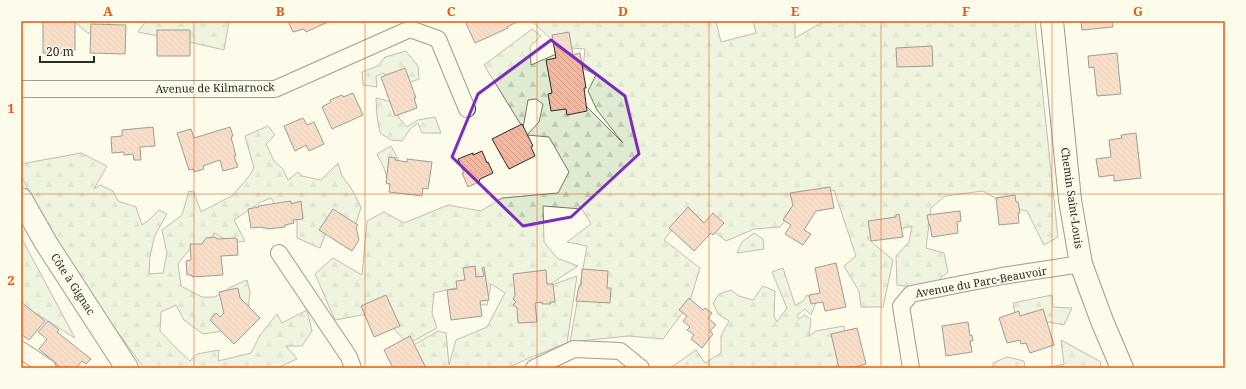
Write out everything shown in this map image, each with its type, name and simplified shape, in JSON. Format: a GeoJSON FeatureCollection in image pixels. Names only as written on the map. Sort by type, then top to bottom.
{"type":"FeatureCollection","features":[{"type":"Feature","properties":{"kind":"street","name":"Chemin Saint-Louis"},"geometry":{"type":"LineString","coordinates":[[1052,21],[1070,200],[1081,264],[1102,321],[1122,368]]}},
{"type":"Feature","properties":{"kind":"street","name":"Avenue de Kilmarnock"},"geometry":{"type":"LineString","coordinates":[[21,89],[275,89],[410,29],[438,39],[467,109]]}},
{"type":"Feature","properties":{"kind":"street","name":"Côte à Gignac"},"geometry":{"type":"LineString","coordinates":[[21,199],[50,249],[127,368]]}},
{"type":"Feature","properties":{"kind":"street"},"geometry":{"type":"LineString","coordinates":[[279,253],[349,357],[353,368]]}},
{"type":"Feature","properties":{"kind":"street","name":"Avenue du Parc-Beauvoir"},"geometry":{"type":"LineString","coordinates":[[911,368],[901,306],[911,294],[1002,276],[1081,264]]}},
{"type":"Feature","properties":{"kind":"street"},"geometry":{"type":"LineString","coordinates":[[534,368],[574,349],[620,351],[641,368]]}},
{"type":"Feature","properties":{"kind":"street"},"geometry":{"type":"LineString","coordinates":[[21,350],[48,368]]}},
{"type":"Feature","properties":{"kind":"highlighted area"},"geometry":{"type":"Polygon","coordinates":[[[551,40],[625,96],[639,154],[571,217],[523,226],[452,157],[478,94],[551,40]]]}},
{"type":"Feature","properties":{"kind":"green space"},"geometry":{"type":"Polygon","coordinates":[[[73,21],[109,21],[108,34],[88,33],[73,21]]]}},
{"type":"Feature","properties":{"kind":"green space"},"geometry":{"type":"Polygon","coordinates":[[[146,21],[229,21],[224,50],[138,32],[146,21]]]}},
{"type":"Feature","properties":{"kind":"green space"},"geometry":{"type":"Polygon","coordinates":[[[532,21],[716,21],[721,42],[756,33],[753,21],[795,21],[795,38],[821,23],[838,21],[1035,21],[1058,237],[1044,245],[1027,211],[1012,208],[983,191],[945,196],[931,208],[926,248],[944,253],[948,272],[928,289],[897,285],[896,256],[909,242],[912,226],[867,238],[893,260],[883,307],[861,307],[859,291],[844,266],[856,256],[834,190],[804,199],[780,227],[754,229],[726,241],[688,210],[664,240],[700,268],[689,304],[663,339],[628,336],[570,342],[587,246],[567,242],[591,224],[582,209],[543,206],[544,242],[557,258],[578,266],[546,287],[577,276],[567,343],[508,368],[421,368],[410,347],[438,331],[446,333],[449,365],[456,340],[487,327],[505,293],[491,284],[487,305],[467,304],[455,288],[434,293],[432,313],[437,328],[408,344],[378,312],[335,320],[315,274],[333,258],[362,275],[367,221],[384,212],[404,223],[448,205],[481,211],[502,198],[558,193],[569,172],[549,137],[527,135],[539,122],[543,104],[536,99],[528,100],[523,128],[484,65],[532,29],[541,36],[530,47],[531,65],[561,52],[577,97],[623,143],[597,110],[588,91],[596,75],[583,68],[585,49],[559,47],[532,21]]]}},
{"type":"Feature","properties":{"kind":"green space"},"geometry":{"type":"Polygon","coordinates":[[[406,51],[418,66],[419,79],[395,88],[384,73],[376,76],[377,87],[363,85],[362,72],[378,66],[385,57],[406,51]]]}},
{"type":"Feature","properties":{"kind":"green space"},"geometry":{"type":"Polygon","coordinates":[[[376,98],[392,102],[399,118],[407,127],[418,120],[435,117],[441,133],[422,133],[418,123],[410,129],[402,141],[391,140],[380,133],[376,98]]]}},
{"type":"Feature","properties":{"kind":"green space"},"geometry":{"type":"Polygon","coordinates":[[[268,126],[275,135],[266,144],[274,161],[283,169],[288,180],[298,172],[302,176],[321,180],[338,163],[342,176],[351,188],[361,207],[356,224],[341,221],[326,233],[320,248],[297,238],[297,215],[281,213],[271,198],[261,202],[234,220],[245,241],[232,243],[214,233],[210,249],[192,246],[178,264],[181,286],[202,297],[215,297],[231,287],[247,280],[250,292],[248,310],[229,330],[203,334],[184,320],[176,305],[161,312],[160,331],[190,361],[197,354],[219,350],[218,361],[251,353],[260,335],[277,314],[282,323],[307,310],[312,331],[302,346],[286,346],[297,359],[277,368],[144,368],[106,316],[50,233],[21,175],[21,164],[81,153],[107,166],[94,189],[100,185],[113,191],[118,201],[136,207],[142,225],[159,210],[167,214],[155,235],[150,256],[149,274],[163,273],[167,253],[162,230],[182,215],[189,191],[194,192],[201,212],[233,195],[254,168],[245,136],[268,126]]]}},
{"type":"Feature","properties":{"kind":"green space"},"geometry":{"type":"Polygon","coordinates":[[[391,146],[401,165],[390,188],[384,168],[377,154],[391,146]]]}},
{"type":"Feature","properties":{"kind":"green space"},"geometry":{"type":"Polygon","coordinates":[[[754,233],[763,239],[764,249],[737,253],[742,242],[754,233]]]}},
{"type":"Feature","properties":{"kind":"green space"},"geometry":{"type":"Polygon","coordinates":[[[21,237],[75,338],[21,304],[21,237]]]}},
{"type":"Feature","properties":{"kind":"green space"},"geometry":{"type":"Polygon","coordinates":[[[783,268],[795,305],[802,302],[807,295],[816,302],[811,315],[805,309],[797,315],[799,319],[804,315],[811,319],[809,336],[816,331],[844,326],[847,353],[836,366],[850,368],[670,368],[696,350],[705,363],[721,353],[721,336],[729,321],[718,314],[713,303],[719,294],[731,290],[739,296],[753,300],[763,286],[775,291],[774,316],[777,322],[787,308],[772,272],[783,268]]]}},
{"type":"Feature","properties":{"kind":"green space"},"geometry":{"type":"Polygon","coordinates":[[[1052,295],[1053,307],[1072,308],[1064,325],[1048,322],[1017,324],[1013,303],[1052,295]]]}},
{"type":"Feature","properties":{"kind":"green space"},"geometry":{"type":"Polygon","coordinates":[[[1061,340],[1101,362],[1100,368],[1046,368],[1064,364],[1061,340]]]}},
{"type":"Feature","properties":{"kind":"green space"},"geometry":{"type":"Polygon","coordinates":[[[1007,357],[1024,361],[1025,368],[993,368],[993,363],[1007,357]]]}},
{"type":"Feature","properties":{"kind":"building"},"geometry":{"type":"Polygon","coordinates":[[[43,21],[75,21],[75,50],[62,50],[62,54],[43,53],[43,21]]]}},
{"type":"Feature","properties":{"kind":"building"},"geometry":{"type":"Polygon","coordinates":[[[288,21],[330,21],[306,32],[304,29],[293,32],[288,21]]]}},
{"type":"Feature","properties":{"kind":"building"},"geometry":{"type":"Polygon","coordinates":[[[465,21],[519,21],[507,27],[508,28],[475,43],[465,21]]]}},
{"type":"Feature","properties":{"kind":"building"},"geometry":{"type":"Polygon","coordinates":[[[1081,21],[1112,21],[1113,27],[1082,30],[1081,21]]]}},
{"type":"Feature","properties":{"kind":"building"},"geometry":{"type":"Polygon","coordinates":[[[91,24],[126,25],[125,54],[90,53],[91,24]]]}},
{"type":"Feature","properties":{"kind":"building"},"geometry":{"type":"Polygon","coordinates":[[[157,30],[190,30],[190,56],[157,56],[157,30]]]}},
{"type":"Feature","properties":{"kind":"building"},"geometry":{"type":"Polygon","coordinates":[[[569,32],[573,55],[580,53],[586,88],[584,88],[587,111],[567,115],[566,109],[551,111],[548,94],[552,93],[546,60],[556,58],[552,35],[569,32]]]}},
{"type":"Feature","properties":{"kind":"building"},"geometry":{"type":"Polygon","coordinates":[[[932,46],[933,66],[897,67],[896,48],[932,46]]]}},
{"type":"Feature","properties":{"kind":"building"},"geometry":{"type":"Polygon","coordinates":[[[1117,53],[1121,94],[1097,96],[1094,67],[1089,68],[1088,56],[1117,53]]]}},
{"type":"Feature","properties":{"kind":"building"},"geometry":{"type":"Polygon","coordinates":[[[405,68],[416,98],[414,98],[417,108],[395,116],[381,77],[405,68]]]}},
{"type":"Feature","properties":{"kind":"building"},"geometry":{"type":"Polygon","coordinates":[[[353,93],[363,115],[332,129],[322,107],[331,102],[330,100],[342,95],[343,97],[353,93]]]}},
{"type":"Feature","properties":{"kind":"building"},"geometry":{"type":"Polygon","coordinates":[[[303,118],[307,125],[314,122],[324,144],[309,151],[306,145],[295,151],[284,126],[303,118]]]}},
{"type":"Feature","properties":{"kind":"building"},"geometry":{"type":"Polygon","coordinates":[[[522,124],[533,146],[531,147],[535,156],[509,169],[492,139],[522,124]]]}},
{"type":"Feature","properties":{"kind":"building"},"geometry":{"type":"Polygon","coordinates":[[[153,127],[155,146],[140,147],[141,160],[134,160],[133,154],[124,155],[124,152],[112,153],[111,137],[122,136],[122,130],[153,127]]]}},
{"type":"Feature","properties":{"kind":"building"},"geometry":{"type":"Polygon","coordinates":[[[230,127],[236,156],[234,156],[238,167],[223,171],[220,160],[203,166],[204,169],[194,172],[193,169],[189,170],[177,133],[191,129],[194,138],[230,127]]]}},
{"type":"Feature","properties":{"kind":"building"},"geometry":{"type":"Polygon","coordinates":[[[1136,133],[1141,178],[1114,181],[1114,175],[1099,177],[1096,159],[1111,157],[1109,140],[1122,138],[1121,135],[1136,133]]]}},
{"type":"Feature","properties":{"kind":"building"},"geometry":{"type":"Polygon","coordinates":[[[482,151],[493,173],[468,187],[458,159],[482,151]]]}},
{"type":"Feature","properties":{"kind":"building"},"geometry":{"type":"Polygon","coordinates":[[[389,157],[396,158],[395,160],[407,162],[407,159],[432,162],[428,189],[423,188],[422,196],[389,192],[390,184],[386,183],[389,157]]]}},
{"type":"Feature","properties":{"kind":"building"},"geometry":{"type":"Polygon","coordinates":[[[830,187],[834,208],[816,211],[804,230],[811,234],[803,245],[785,234],[791,225],[783,220],[793,205],[790,193],[830,187]]]}},
{"type":"Feature","properties":{"kind":"building"},"geometry":{"type":"Polygon","coordinates":[[[1015,195],[1020,213],[1018,213],[1019,223],[999,225],[996,198],[1015,195]]]}},
{"type":"Feature","properties":{"kind":"building"},"geometry":{"type":"Polygon","coordinates":[[[291,201],[291,204],[301,201],[303,219],[293,220],[294,223],[285,225],[285,227],[267,229],[263,227],[251,228],[248,209],[291,201]]]}},
{"type":"Feature","properties":{"kind":"building"},"geometry":{"type":"Polygon","coordinates":[[[688,207],[704,223],[713,213],[724,223],[713,235],[711,233],[694,251],[669,228],[688,207]]]}},
{"type":"Feature","properties":{"kind":"building"},"geometry":{"type":"Polygon","coordinates":[[[333,209],[358,225],[356,227],[359,240],[352,251],[319,230],[333,209]]]}},
{"type":"Feature","properties":{"kind":"building"},"geometry":{"type":"Polygon","coordinates":[[[960,211],[961,221],[957,222],[958,233],[932,237],[927,215],[960,211]]]}},
{"type":"Feature","properties":{"kind":"building"},"geometry":{"type":"Polygon","coordinates":[[[899,214],[903,237],[871,241],[868,221],[896,217],[896,215],[899,214]]]}},
{"type":"Feature","properties":{"kind":"building"},"geometry":{"type":"Polygon","coordinates":[[[216,237],[217,239],[237,239],[238,255],[221,256],[223,275],[192,277],[192,275],[187,275],[186,261],[191,260],[190,244],[202,244],[206,238],[216,237]]]}},
{"type":"Feature","properties":{"kind":"building"},"geometry":{"type":"Polygon","coordinates":[[[836,263],[846,307],[825,311],[823,302],[811,304],[809,295],[820,293],[815,268],[836,263]]]}},
{"type":"Feature","properties":{"kind":"building"},"geometry":{"type":"Polygon","coordinates":[[[475,266],[476,277],[484,276],[482,268],[484,267],[489,300],[480,301],[482,316],[451,320],[447,290],[457,289],[456,281],[465,280],[463,268],[475,266]]]}},
{"type":"Feature","properties":{"kind":"building"},"geometry":{"type":"Polygon","coordinates":[[[582,269],[608,271],[607,288],[611,288],[610,303],[576,301],[579,286],[581,286],[582,269]]]}},
{"type":"Feature","properties":{"kind":"building"},"geometry":{"type":"Polygon","coordinates":[[[546,270],[547,284],[553,284],[555,302],[550,302],[551,304],[542,304],[542,302],[535,303],[537,322],[518,323],[517,308],[513,305],[516,302],[513,299],[515,295],[513,274],[546,270]]]}},
{"type":"Feature","properties":{"kind":"building"},"geometry":{"type":"Polygon","coordinates":[[[238,288],[240,298],[260,318],[234,344],[210,320],[216,313],[220,317],[224,313],[219,292],[238,288]]]}},
{"type":"Feature","properties":{"kind":"building"},"geometry":{"type":"Polygon","coordinates":[[[386,295],[400,326],[374,337],[361,306],[386,295]]]}},
{"type":"Feature","properties":{"kind":"building"},"geometry":{"type":"Polygon","coordinates":[[[689,298],[703,310],[705,308],[712,313],[708,318],[716,325],[710,331],[713,334],[702,348],[691,339],[694,335],[687,330],[690,327],[683,321],[687,316],[679,310],[689,298]]]}},
{"type":"Feature","properties":{"kind":"building"},"geometry":{"type":"Polygon","coordinates":[[[21,302],[45,321],[29,340],[21,334],[21,302]]]}},
{"type":"Feature","properties":{"kind":"building"},"geometry":{"type":"Polygon","coordinates":[[[1043,309],[1054,345],[1030,353],[1026,343],[1021,344],[1020,340],[1007,343],[999,318],[1019,311],[1020,316],[1043,309]]]}},
{"type":"Feature","properties":{"kind":"building"},"geometry":{"type":"Polygon","coordinates":[[[48,321],[59,330],[57,332],[91,359],[86,364],[82,361],[76,368],[69,368],[66,366],[61,368],[39,349],[47,339],[38,332],[48,321]]]}},
{"type":"Feature","properties":{"kind":"building"},"geometry":{"type":"Polygon","coordinates":[[[968,322],[970,336],[972,335],[973,341],[970,341],[972,352],[946,356],[942,326],[968,322]]]}},
{"type":"Feature","properties":{"kind":"building"},"geometry":{"type":"Polygon","coordinates":[[[857,328],[866,364],[852,368],[839,368],[831,334],[857,328]]]}},
{"type":"Feature","properties":{"kind":"building"},"geometry":{"type":"Polygon","coordinates":[[[410,336],[426,368],[397,368],[396,366],[393,368],[384,350],[410,336]]]}}]}
